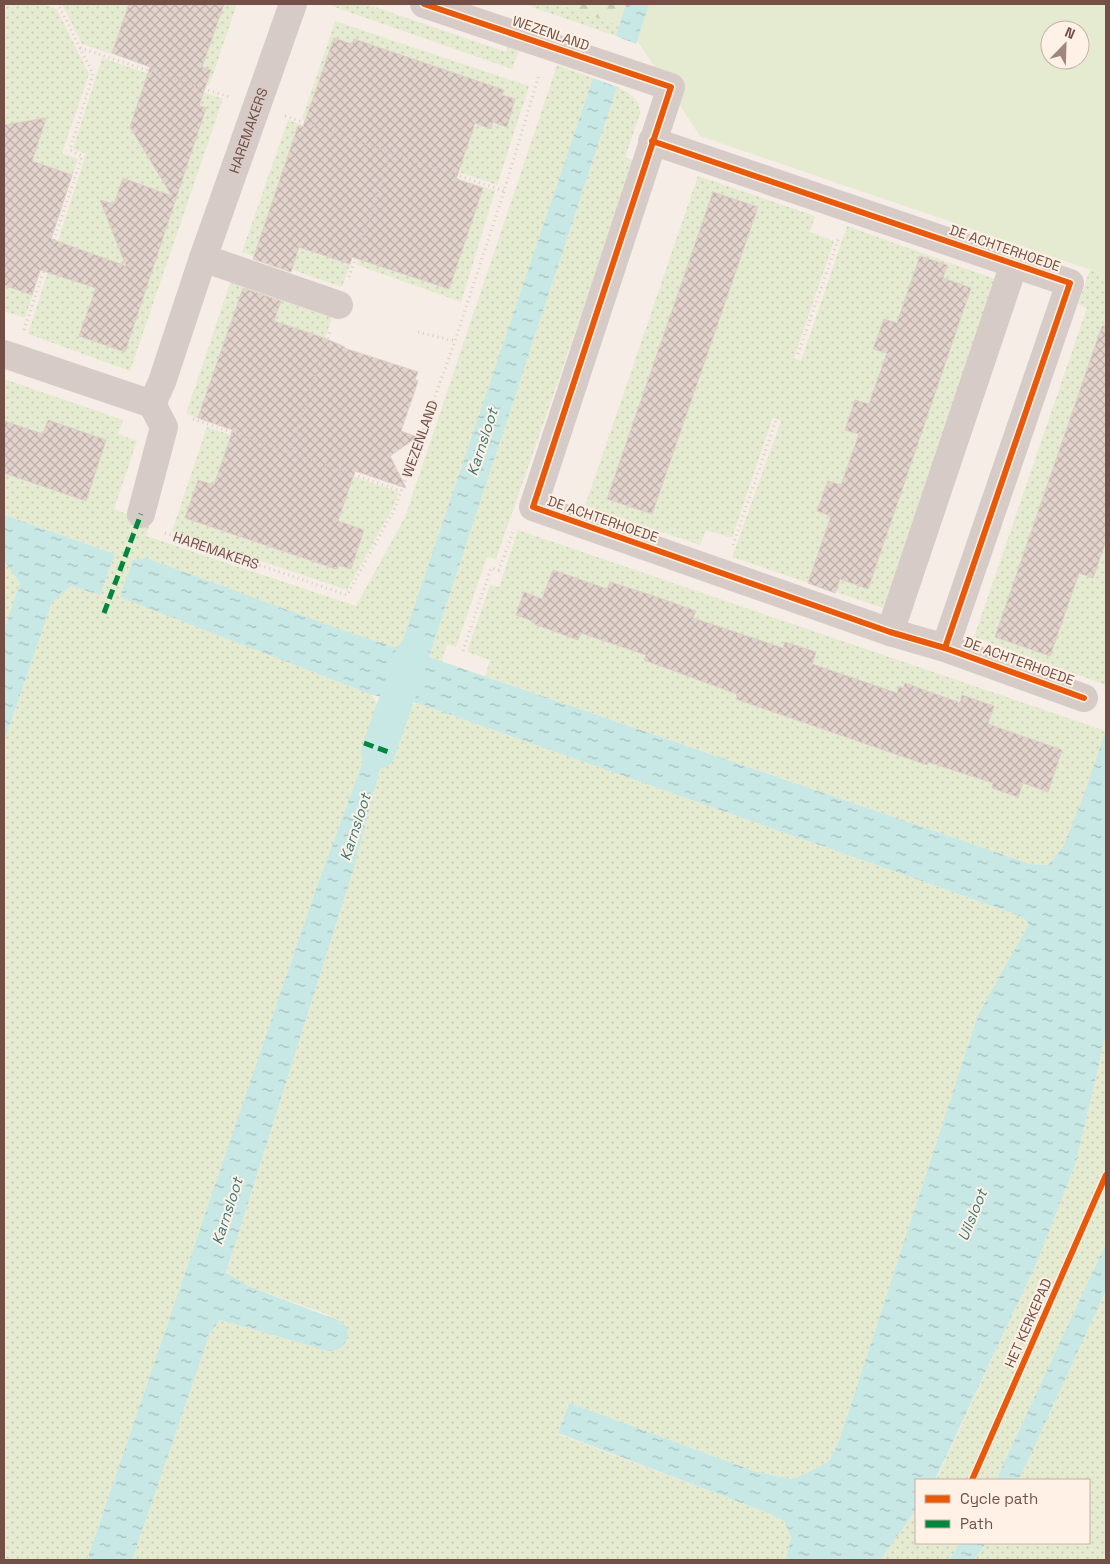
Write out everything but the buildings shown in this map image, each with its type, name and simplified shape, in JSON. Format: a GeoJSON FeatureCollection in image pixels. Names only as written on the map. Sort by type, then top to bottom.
{"type":"FeatureCollection","features":[{"type":"Feature","properties":{"kind":"street","name":"HAREMAKERS"},"geometry":{"type":"LineString","coordinates":[[152,404],[162,382],[203,258],[293,4]]}},
{"type":"Feature","properties":{"kind":"street","name":"WEZENLAND"},"geometry":{"type":"LineString","coordinates":[[424,4],[670,87]]}},
{"type":"Feature","properties":{"kind":"street","name":"DE ACHTERHOEDE"},"geometry":{"type":"LineString","coordinates":[[670,87],[533,508],[890,632],[945,648],[1084,698]]}},
{"type":"Feature","properties":{"kind":"street","name":"DE ACHTERHOEDE"},"geometry":{"type":"LineString","coordinates":[[652,141],[1070,283],[945,648]]}},
{"type":"Feature","properties":{"kind":"street"},"geometry":{"type":"LineString","coordinates":[[203,258],[339,305]]}},
{"type":"Feature","properties":{"kind":"street","name":"DE ACHTERHOEDE"},"geometry":{"type":"LineString","coordinates":[[890,632],[1014,264]]}},
{"type":"Feature","properties":{"kind":"street"},"geometry":{"type":"LineString","coordinates":[[10,355],[152,404],[164,427],[142,514]]}},
{"type":"Feature","properties":{"kind":"path"},"geometry":{"type":"LineString","coordinates":[[10,355],[82,156],[70,150],[93,74],[58,4]]}},
{"type":"Feature","properties":{"kind":"path"},"geometry":{"type":"LineString","coordinates":[[80,48],[504,191]]}},
{"type":"Feature","properties":{"kind":"path"},"geometry":{"type":"LineString","coordinates":[[290,452],[392,152]]}},
{"type":"Feature","properties":{"kind":"path"},"geometry":{"type":"LineString","coordinates":[[798,354],[849,208]]}},
{"type":"Feature","properties":{"kind":"path"},"geometry":{"type":"LineString","coordinates":[[418,332],[455,341]]}},
{"type":"Feature","properties":{"kind":"path"},"geometry":{"type":"LineString","coordinates":[[152,404],[400,491]]}},
{"type":"Feature","properties":{"kind":"path"},"geometry":{"type":"LineString","coordinates":[[723,574],[776,420]]}},
{"type":"Feature","properties":{"kind":"path"},"geometry":{"type":"LineString","coordinates":[[463,651],[491,568],[499,570],[519,514],[533,508]]}},
{"type":"Feature","properties":{"kind":"green space"},"geometry":{"type":"Polygon","coordinates":[[[4,4],[36,4],[38,6],[42,4],[56,8],[89,74],[62,153],[78,159],[25,318],[4,311],[4,4]]]}},
{"type":"Feature","properties":{"kind":"green space"},"geometry":{"type":"Polygon","coordinates":[[[62,4],[237,4],[209,86],[82,44],[62,4]]]}},
{"type":"Feature","properties":{"kind":"green space"},"geometry":{"type":"Polygon","coordinates":[[[326,4],[369,4],[506,52],[509,44],[520,48],[512,69],[326,4]]]}},
{"type":"Feature","properties":{"kind":"green space"},"geometry":{"type":"Polygon","coordinates":[[[523,4],[558,4],[619,25],[616,36],[523,4]]]}},
{"type":"Feature","properties":{"kind":"green space"},"geometry":{"type":"Polygon","coordinates":[[[558,4],[626,4],[619,25],[558,4]]]}},
{"type":"Feature","properties":{"kind":"green space"},"geometry":{"type":"Polygon","coordinates":[[[637,4],[1106,4],[1106,275],[700,136],[629,28],[637,4]]]}},
{"type":"Feature","properties":{"kind":"green space"},"geometry":{"type":"Polygon","coordinates":[[[335,21],[529,86],[497,185],[302,119],[335,21]]]}},
{"type":"Feature","properties":{"kind":"green space"},"geometry":{"type":"Polygon","coordinates":[[[102,58],[223,99],[130,371],[28,334],[86,154],[73,149],[102,58]]]}},
{"type":"Feature","properties":{"kind":"green space"},"geometry":{"type":"Polygon","coordinates":[[[557,65],[593,78],[400,650],[133,560],[121,596],[372,695],[378,705],[365,756],[316,889],[87,1560],[4,1560],[4,742],[52,602],[71,586],[100,595],[115,554],[4,515],[4,379],[123,420],[118,434],[137,441],[114,509],[150,523],[146,536],[356,606],[405,517],[557,65]]]}},
{"type":"Feature","properties":{"kind":"green space"},"geometry":{"type":"Polygon","coordinates":[[[617,87],[633,97],[639,104],[640,114],[625,157],[635,161],[496,559],[487,557],[456,647],[447,644],[442,662],[429,657],[617,87]]]}},
{"type":"Feature","properties":{"kind":"green space"},"geometry":{"type":"Polygon","coordinates":[[[288,120],[388,155],[342,287],[242,252],[288,120]]]}},
{"type":"Feature","properties":{"kind":"green space"},"geometry":{"type":"Polygon","coordinates":[[[394,156],[495,191],[461,302],[357,265],[394,156]]]}},
{"type":"Feature","properties":{"kind":"green space"},"geometry":{"type":"Polygon","coordinates":[[[698,176],[815,216],[810,232],[834,241],[794,358],[801,361],[847,226],[995,279],[883,608],[732,557],[781,421],[773,417],[732,538],[706,530],[700,545],[585,506],[698,176]]]}},
{"type":"Feature","properties":{"kind":"green space"},"geometry":{"type":"Polygon","coordinates":[[[1090,270],[1106,275],[1106,685],[974,637],[1087,308],[1078,304],[1090,270]]]}},
{"type":"Feature","properties":{"kind":"green space"},"geometry":{"type":"Polygon","coordinates":[[[231,280],[333,315],[288,449],[186,414],[231,280]]]}},
{"type":"Feature","properties":{"kind":"green space"},"geometry":{"type":"Polygon","coordinates":[[[207,427],[399,492],[392,509],[347,590],[172,531],[207,427]]]}},
{"type":"Feature","properties":{"kind":"green space"},"geometry":{"type":"Polygon","coordinates":[[[518,530],[1106,731],[1063,847],[1048,865],[1030,864],[485,676],[490,660],[467,652],[490,585],[499,587],[518,530]]]}},
{"type":"Feature","properties":{"kind":"green space"},"geometry":{"type":"Polygon","coordinates":[[[4,560],[20,583],[4,629],[4,560]]]}},
{"type":"Feature","properties":{"kind":"green space"},"geometry":{"type":"Polygon","coordinates":[[[417,703],[1001,909],[1022,917],[1030,925],[978,1015],[839,1441],[829,1461],[791,1479],[754,1471],[568,1403],[558,1434],[768,1513],[784,1521],[791,1537],[786,1560],[132,1560],[210,1333],[220,1320],[283,1338],[347,1329],[340,1321],[324,1313],[248,1286],[226,1274],[355,864],[382,761],[398,711],[417,703]]]}},
{"type":"Feature","properties":{"kind":"green space"},"geometry":{"type":"Polygon","coordinates":[[[1106,1034],[1106,1243],[996,1479],[936,1479],[1037,1262],[1076,1162],[1106,1034]]]}},
{"type":"Feature","properties":{"kind":"green space"},"geometry":{"type":"Polygon","coordinates":[[[1106,1290],[1106,1560],[974,1560],[985,1544],[1090,1544],[1090,1479],[1019,1479],[1106,1290]]]}},
{"type":"Feature","properties":{"kind":"green space"},"geometry":{"type":"Polygon","coordinates":[[[915,1511],[915,1544],[959,1544],[949,1560],[880,1560],[915,1511]]]}},
{"type":"Feature","properties":{"kind":"water"},"geometry":{"type":"Polygon","coordinates":[[[626,4],[649,4],[636,44],[616,36],[626,4]]]}},
{"type":"Feature","properties":{"kind":"water","name":"Uilsloot"},"geometry":{"type":"Polygon","coordinates":[[[593,78],[617,87],[429,657],[1030,864],[1048,865],[1063,847],[1106,730],[1106,1034],[1076,1162],[1037,1262],[935,1479],[915,1479],[915,1511],[880,1560],[786,1560],[791,1537],[784,1521],[768,1513],[558,1433],[569,1403],[754,1471],[791,1479],[829,1461],[839,1441],[978,1015],[1029,924],[1022,917],[1001,909],[417,703],[372,695],[120,597],[133,560],[146,558],[342,630],[400,649],[593,78]]]}},
{"type":"Feature","properties":{"kind":"water"},"geometry":{"type":"Polygon","coordinates":[[[4,515],[115,554],[100,595],[71,586],[52,602],[4,742],[4,629],[20,583],[4,560],[4,515]]]}},
{"type":"Feature","properties":{"kind":"water"},"geometry":{"type":"Polygon","coordinates":[[[378,705],[398,711],[382,761],[355,864],[226,1273],[248,1286],[340,1321],[347,1329],[347,1339],[344,1345],[337,1350],[329,1351],[220,1320],[210,1333],[132,1560],[87,1560],[316,889],[365,756],[378,705]]]}},
{"type":"Feature","properties":{"kind":"water"},"geometry":{"type":"Polygon","coordinates":[[[1106,1243],[1106,1290],[1019,1479],[996,1479],[1106,1243]]]}},
{"type":"Feature","properties":{"kind":"water"},"geometry":{"type":"Polygon","coordinates":[[[959,1544],[985,1544],[974,1560],[949,1560],[959,1544]]]}},
{"type":"Feature","properties":{"kind":"waterway","name":"Karnsloot"},"geometry":{"type":"LineString","coordinates":[[378,752],[412,656]]}},
{"type":"Feature","properties":{"kind":"marked path"},"geometry":{"type":"LineString","coordinates":[[104,613],[141,514]]}},
{"type":"Feature","properties":{"kind":"marked path"},"geometry":{"type":"LineString","coordinates":[[364,743],[391,753]]}},
{"type":"Feature","properties":{"kind":"cycle path"},"geometry":{"type":"LineString","coordinates":[[424,4],[671,87],[533,507],[890,632],[945,648],[1084,698]]}},
{"type":"Feature","properties":{"kind":"cycle path"},"geometry":{"type":"LineString","coordinates":[[652,141],[1070,283],[945,648]]}},
{"type":"Feature","properties":{"kind":"cycle path","name":"HET KERKEPAD"},"geometry":{"type":"LineString","coordinates":[[972,1479],[1106,1175]]}}]}
